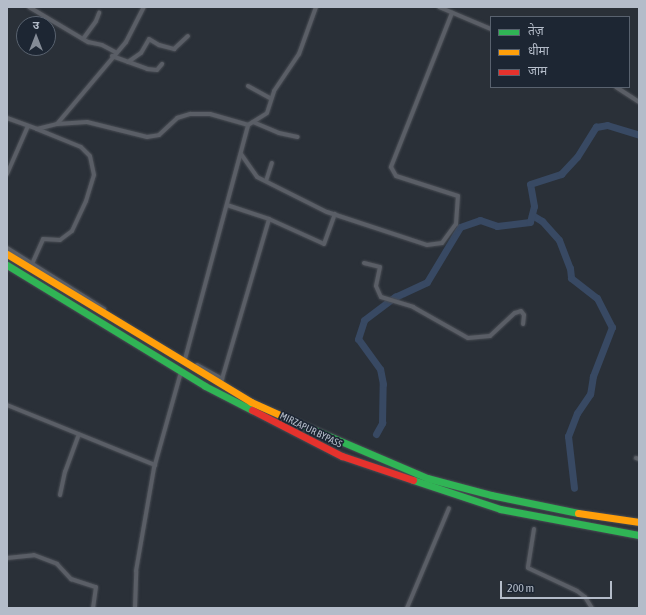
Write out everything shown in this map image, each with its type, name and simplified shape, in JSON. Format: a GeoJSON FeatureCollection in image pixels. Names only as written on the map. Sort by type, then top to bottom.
{"type":"FeatureCollection","features":[{"type":"Feature","properties":{"kind":"highway"},"geometry":{"type":"LineString","coordinates":[[7,254],[251,402],[356,450],[427,478],[491,495],[560,510],[639,522]]}},
{"type":"Feature","properties":{"kind":"highway","name":"MIRZAPUR BYPASS"},"geometry":{"type":"LineString","coordinates":[[7,265],[181,372],[271,422],[362,463],[500,509],[639,535]]}},
{"type":"Feature","properties":{"kind":"street"},"geometry":{"type":"LineString","coordinates":[[29,7],[82,39],[128,62],[147,69],[157,70],[162,64]]}},
{"type":"Feature","properties":{"kind":"street"},"geometry":{"type":"LineString","coordinates":[[58,124],[130,36],[144,7]]}},
{"type":"Feature","properties":{"kind":"street"},"geometry":{"type":"LineString","coordinates":[[185,359],[248,125],[267,113],[274,91],[299,54],[316,7]]}},
{"type":"Feature","properties":{"kind":"street"},"geometry":{"type":"LineString","coordinates":[[439,7],[490,29]]}},
{"type":"Feature","properties":{"kind":"street"},"geometry":{"type":"LineString","coordinates":[[82,39],[96,21],[99,12]]}},
{"type":"Feature","properties":{"kind":"street"},"geometry":{"type":"LineString","coordinates":[[241,154],[254,175],[335,214],[432,246],[442,243],[453,230],[458,219],[458,196],[396,176],[391,167],[452,13]]}},
{"type":"Feature","properties":{"kind":"street"},"geometry":{"type":"LineString","coordinates":[[128,62],[142,53],[149,39],[159,45],[174,49],[188,36]]}},
{"type":"Feature","properties":{"kind":"street"},"geometry":{"type":"LineString","coordinates":[[248,86],[271,100]]}},
{"type":"Feature","properties":{"kind":"street"},"geometry":{"type":"LineString","coordinates":[[618,88],[639,102]]}},
{"type":"Feature","properties":{"kind":"street"},"geometry":{"type":"LineString","coordinates":[[37,129],[58,124],[87,122],[134,135],[155,136],[183,115],[204,113],[248,125]]}},
{"type":"Feature","properties":{"kind":"street"},"geometry":{"type":"LineString","coordinates":[[7,118],[81,147],[90,156],[94,175],[86,201],[72,231],[60,240],[42,238],[32,264]]}},
{"type":"Feature","properties":{"kind":"street"},"geometry":{"type":"LineString","coordinates":[[253,122],[298,137]]}},
{"type":"Feature","properties":{"kind":"street"},"geometry":{"type":"LineString","coordinates":[[7,174],[28,126]]}},
{"type":"Feature","properties":{"kind":"street"},"geometry":{"type":"LineString","coordinates":[[266,181],[272,163]]}},
{"type":"Feature","properties":{"kind":"street"},"geometry":{"type":"LineString","coordinates":[[227,205],[269,219],[324,244],[335,214]]}},
{"type":"Feature","properties":{"kind":"street"},"geometry":{"type":"LineString","coordinates":[[7,248],[185,359],[222,379],[269,219]]}},
{"type":"Feature","properties":{"kind":"street"},"geometry":{"type":"LineString","coordinates":[[364,263],[380,267],[376,286],[381,297],[386,300],[413,308],[468,338],[490,336],[515,314],[521,311],[524,315],[523,324]]}},
{"type":"Feature","properties":{"kind":"street"},"geometry":{"type":"LineString","coordinates":[[135,608],[136,571],[155,465],[181,372]]}},
{"type":"Feature","properties":{"kind":"street"},"geometry":{"type":"LineString","coordinates":[[7,411],[8,406],[155,465]]}},
{"type":"Feature","properties":{"kind":"street"},"geometry":{"type":"LineString","coordinates":[[60,495],[65,472],[79,434]]}},
{"type":"Feature","properties":{"kind":"street"},"geometry":{"type":"LineString","coordinates":[[407,608],[449,508]]}},
{"type":"Feature","properties":{"kind":"street"},"geometry":{"type":"LineString","coordinates":[[534,529],[528,568],[577,591],[585,597],[592,608]]}},
{"type":"Feature","properties":{"kind":"street"},"geometry":{"type":"LineString","coordinates":[[7,558],[34,554],[57,564],[71,579],[96,587],[93,608]]}},
{"type":"Feature","properties":{"kind":"waterway"},"geometry":{"type":"LineString","coordinates":[[376,434],[382,423],[383,384],[380,369],[358,339],[364,320],[395,297],[427,282],[460,227],[480,220],[497,226],[530,222],[534,206],[530,184],[561,174],[577,157],[596,127],[607,125],[639,135]]}},
{"type":"Feature","properties":{"kind":"waterway"},"geometry":{"type":"LineString","coordinates":[[532,215],[542,221],[559,240],[570,268],[571,278],[597,298],[612,327],[593,376],[590,394],[577,413],[568,436],[574,488]]}},
{"type":"Feature","properties":{"kind":"traffic: fast"},"geometry":{"type":"LineString","coordinates":[[7,265],[205,386],[252,410]]}},
{"type":"Feature","properties":{"kind":"traffic: fast"},"geometry":{"type":"LineString","coordinates":[[289,419],[427,478],[491,495],[578,513]]}},
{"type":"Feature","properties":{"kind":"traffic: fast"},"geometry":{"type":"LineString","coordinates":[[413,480],[500,509],[639,535]]}},
{"type":"Feature","properties":{"kind":"traffic: slow"},"geometry":{"type":"LineString","coordinates":[[7,254],[251,402],[289,419]]}},
{"type":"Feature","properties":{"kind":"traffic: slow"},"geometry":{"type":"LineString","coordinates":[[578,513],[639,522]]}},
{"type":"Feature","properties":{"kind":"traffic: jam"},"geometry":{"type":"LineString","coordinates":[[252,410],[342,456],[413,480]]}}]}
